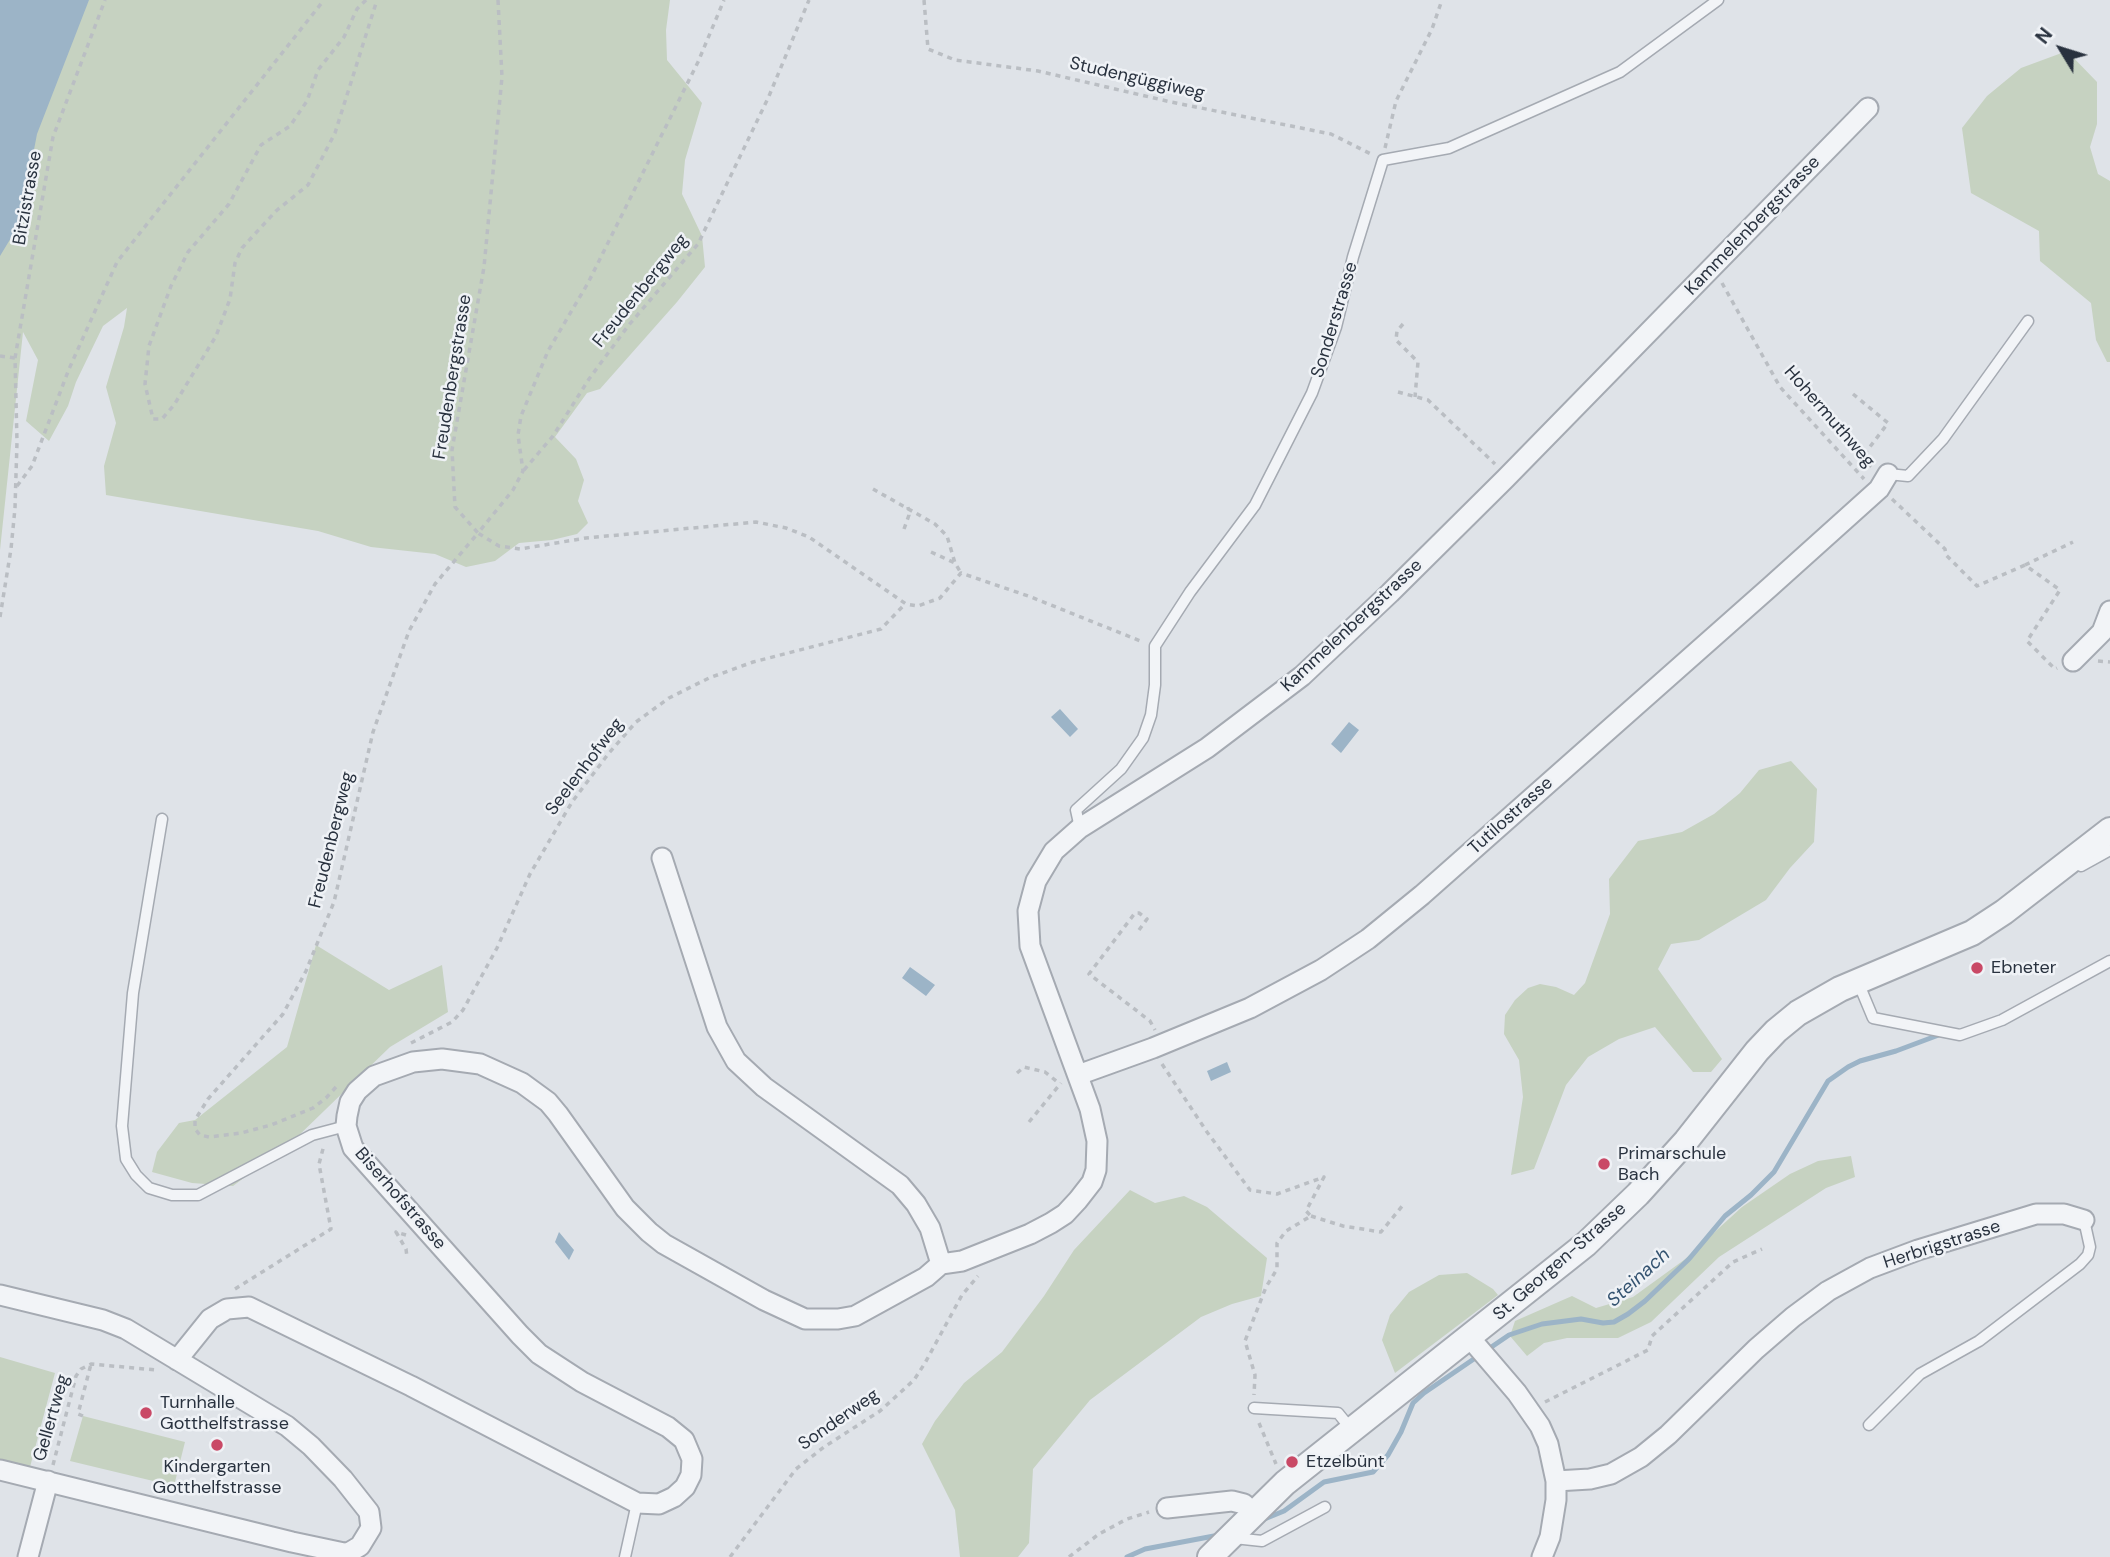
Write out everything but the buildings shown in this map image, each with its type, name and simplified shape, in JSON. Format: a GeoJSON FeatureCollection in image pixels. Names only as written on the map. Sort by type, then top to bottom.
{"type":"FeatureCollection","features":[{"type":"Feature","properties":{"kind":"street","name":"Kammelenbergstrasse"},"geometry":{"type":"LineString","coordinates":[[941,1264],[962,1261],[1051,1223],[1065,1214],[1092,1182],[1096,1170],[1097,1141],[1090,1109],[1068,1080],[1030,946],[1028,911],[1036,881],[1054,850],[1080,828],[1207,748],[1302,676],[1505,479],[1868,108]]}},
{"type":"Feature","properties":{"kind":"street","name":"Tutilostrasse"},"geometry":{"type":"LineString","coordinates":[[1068,1080],[1250,1007],[1321,970],[1368,939],[1422,895],[1798,562],[1879,489],[1888,474]]}},
{"type":"Feature","properties":{"kind":"street"},"geometry":{"type":"LineString","coordinates":[[2073,662],[2102,632],[2110,611]]}},
{"type":"Feature","properties":{"kind":"street","name":"St. Georgen-Strasse"},"geometry":{"type":"LineString","coordinates":[[1210,1557],[1285,1483],[1351,1429],[1474,1343],[1586,1244],[1629,1203],[1686,1141],[1776,1031],[1818,1000],[1972,933],[2004,912],[2110,830]]}},
{"type":"Feature","properties":{"kind":"street"},"geometry":{"type":"LineString","coordinates":[[663,858],[717,1027],[735,1061],[764,1087],[900,1185],[916,1204],[930,1228],[941,1264]]}},
{"type":"Feature","properties":{"kind":"street","name":"Biserhofstrasse"},"geometry":{"type":"LineString","coordinates":[[637,1503],[659,1504],[674,1497],[685,1487],[691,1475],[692,1459],[684,1440],[668,1427],[582,1382],[539,1354],[359,1157],[337,1128],[350,1102],[366,1083],[382,1073],[413,1062],[442,1059],[480,1064],[522,1083],[548,1102],[625,1208],[649,1232],[664,1244],[791,1314],[806,1319],[855,1316],[926,1277],[941,1264]]}},
{"type":"Feature","properties":{"kind":"street","name":"Herbrigstrasse"},"geometry":{"type":"LineString","coordinates":[[1556,1481],[1590,1479],[1611,1474],[1641,1457],[1668,1435],[1756,1349],[1793,1317],[1828,1291],[1870,1268],[1918,1250],[2036,1214],[2064,1214],[2084,1220]]}},
{"type":"Feature","properties":{"kind":"street"},"geometry":{"type":"LineString","coordinates":[[0,1295],[103,1320],[126,1329],[169,1365],[287,1426],[343,1479],[369,1512],[372,1522],[369,1535],[358,1553],[292,1542],[0,1470]]}},
{"type":"Feature","properties":{"kind":"street"},"geometry":{"type":"LineString","coordinates":[[169,1365],[210,1319],[228,1309],[249,1307],[411,1385],[637,1503]]}},
{"type":"Feature","properties":{"kind":"street"},"geometry":{"type":"LineString","coordinates":[[1474,1343],[1529,1410],[1548,1444],[1556,1481],[1554,1519],[1542,1557]]}},
{"type":"Feature","properties":{"kind":"street"},"geometry":{"type":"LineString","coordinates":[[28,1557],[48,1481]]}},
{"type":"Feature","properties":{"kind":"street"},"geometry":{"type":"LineString","coordinates":[[1167,1508],[1232,1501],[1244,1504],[1253,1515]]}},
{"type":"Feature","properties":{"kind":"lane"},"geometry":{"type":"LineString","coordinates":[[1383,160],[1449,148],[1620,72],[1718,0]]}},
{"type":"Feature","properties":{"kind":"lane","name":"Sonderstrasse"},"geometry":{"type":"LineString","coordinates":[[1155,646],[1190,592],[1255,505],[1312,393],[1336,327],[1353,257],[1383,160]]}},
{"type":"Feature","properties":{"kind":"lane"},"geometry":{"type":"LineString","coordinates":[[1888,474],[1908,477],[1943,439],[2028,321]]}},
{"type":"Feature","properties":{"kind":"lane"},"geometry":{"type":"LineString","coordinates":[[1080,828],[1076,810],[1121,769],[1143,738],[1155,685],[1155,646]]}},
{"type":"Feature","properties":{"kind":"lane"},"geometry":{"type":"LineString","coordinates":[[162,818],[133,993],[122,1126],[125,1159],[149,1188],[172,1195],[198,1195],[312,1135],[337,1128]]}},
{"type":"Feature","properties":{"kind":"lane"},"geometry":{"type":"LineString","coordinates":[[2064,865],[2069,872],[2110,850]]}},
{"type":"Feature","properties":{"kind":"lane"},"geometry":{"type":"LineString","coordinates":[[1858,981],[1873,1018],[1960,1035],[2002,1020],[2110,961]]}},
{"type":"Feature","properties":{"kind":"lane","name":"Herbrigstrasse"},"geometry":{"type":"LineString","coordinates":[[1869,1425],[1920,1374],[1979,1341],[2080,1264],[2088,1255],[2090,1247],[2084,1220]]}},
{"type":"Feature","properties":{"kind":"lane"},"geometry":{"type":"LineString","coordinates":[[1254,1408],[1338,1413],[1351,1429]]}},
{"type":"Feature","properties":{"kind":"lane"},"geometry":{"type":"LineString","coordinates":[[625,1557],[637,1503]]}},
{"type":"Feature","properties":{"kind":"lane"},"geometry":{"type":"LineString","coordinates":[[1230,1538],[1262,1541],[1325,1507]]}},
{"type":"Feature","properties":{"kind":"path","name":"Bitzistrasse"},"geometry":{"type":"LineString","coordinates":[[0,617],[11,549],[15,487],[15,358],[53,137],[105,0]]}},
{"type":"Feature","properties":{"kind":"path"},"geometry":{"type":"LineString","coordinates":[[15,487],[26,476],[36,457],[69,369],[117,261],[324,0]]}},
{"type":"Feature","properties":{"kind":"path"},"geometry":{"type":"LineString","coordinates":[[366,0],[357,9],[344,37],[318,70],[307,101],[290,126],[261,145],[229,204],[188,252],[171,286],[149,346],[145,384],[153,419],[162,419],[174,405],[216,336],[230,299],[235,263],[242,248],[276,211],[309,185],[335,133],[377,0]]}},
{"type":"Feature","properties":{"kind":"path","name":"Freudenbergstrasse"},"geometry":{"type":"LineString","coordinates":[[478,533],[455,507],[452,450],[486,253],[502,77],[498,0]]}},
{"type":"Feature","properties":{"kind":"path"},"geometry":{"type":"LineString","coordinates":[[724,0],[698,62],[588,283],[548,351],[521,416],[518,435],[523,471],[513,490],[478,533],[499,546],[520,549],[586,538],[756,523],[786,528],[809,537],[906,604],[918,606],[940,598],[961,573]]}},
{"type":"Feature","properties":{"kind":"path","name":"Freudenbergweg"},"geometry":{"type":"LineString","coordinates":[[523,471],[553,436],[589,379],[628,326],[698,244],[768,96],[809,0]]}},
{"type":"Feature","properties":{"kind":"path","name":"Studengüggiweg"},"geometry":{"type":"LineString","coordinates":[[924,0],[928,49],[956,60],[1038,71],[1171,102],[1331,134],[1383,160]]}},
{"type":"Feature","properties":{"kind":"path"},"geometry":{"type":"LineString","coordinates":[[1383,160],[1396,100],[1432,29],[1442,0]]}},
{"type":"Feature","properties":{"kind":"path","name":"Hohermuthweg"},"geometry":{"type":"LineString","coordinates":[[1719,277],[1780,387],[1867,482],[1888,474]]}},
{"type":"Feature","properties":{"kind":"path"},"geometry":{"type":"LineString","coordinates":[[1404,324],[1397,331],[1396,340],[1418,362],[1415,397]]}},
{"type":"Feature","properties":{"kind":"path"},"geometry":{"type":"LineString","coordinates":[[0,356],[15,358]]}},
{"type":"Feature","properties":{"kind":"path"},"geometry":{"type":"LineString","coordinates":[[1398,392],[1428,400],[1498,467]]}},
{"type":"Feature","properties":{"kind":"path"},"geometry":{"type":"LineString","coordinates":[[1853,394],[1888,423],[1860,460]]}},
{"type":"Feature","properties":{"kind":"path"},"geometry":{"type":"LineString","coordinates":[[873,489],[935,524],[947,536],[961,573],[1031,597],[1155,646]]}},
{"type":"Feature","properties":{"kind":"path"},"geometry":{"type":"LineString","coordinates":[[1889,496],[1945,549],[1946,555],[1977,586],[2073,542]]}},
{"type":"Feature","properties":{"kind":"path"},"geometry":{"type":"LineString","coordinates":[[904,529],[909,515],[908,507]]}},
{"type":"Feature","properties":{"kind":"path","name":"Freudenbergweg"},"geometry":{"type":"LineString","coordinates":[[343,1079],[320,1104],[271,1125],[241,1133],[209,1137],[200,1135],[195,1129],[195,1120],[208,1098],[283,1014],[306,971],[334,902],[373,732],[409,631],[435,584],[478,533]]}},
{"type":"Feature","properties":{"kind":"path"},"geometry":{"type":"LineString","coordinates":[[931,552],[955,563]]}},
{"type":"Feature","properties":{"kind":"path"},"geometry":{"type":"LineString","coordinates":[[2025,565],[2060,590],[2027,641],[2053,668]]}},
{"type":"Feature","properties":{"kind":"path","name":"Seelenhofweg"},"geometry":{"type":"LineString","coordinates":[[405,1046],[452,1022],[463,1010],[497,948],[530,874],[572,802],[636,722],[669,698],[709,678],[752,662],[881,629],[906,604]]}},
{"type":"Feature","properties":{"kind":"path"},"geometry":{"type":"LineString","coordinates":[[1139,930],[1147,919],[1139,912],[1135,913],[1089,974],[1150,1021],[1156,1032],[1148,1038]]}},
{"type":"Feature","properties":{"kind":"path"},"geometry":{"type":"LineString","coordinates":[[1159,1059],[1207,1132],[1250,1190],[1277,1195],[1324,1177],[1306,1211],[1311,1216],[1343,1226],[1381,1232],[1403,1205]]}},
{"type":"Feature","properties":{"kind":"path"},"geometry":{"type":"LineString","coordinates":[[1017,1073],[1024,1067],[1068,1080],[1029,1122]]}},
{"type":"Feature","properties":{"kind":"path"},"geometry":{"type":"LineString","coordinates":[[229,1293],[331,1229],[318,1164],[337,1128]]}},
{"type":"Feature","properties":{"kind":"path"},"geometry":{"type":"LineString","coordinates":[[1279,1473],[1254,1408],[1255,1375],[1245,1341],[1266,1287],[1277,1269],[1277,1243],[1286,1231],[1311,1216]]}},
{"type":"Feature","properties":{"kind":"path"},"geometry":{"type":"LineString","coordinates":[[407,1257],[396,1232],[415,1239]]}},
{"type":"Feature","properties":{"kind":"path"},"geometry":{"type":"LineString","coordinates":[[1529,1410],[1648,1350],[1652,1336],[1734,1262],[1762,1249]]}},
{"type":"Feature","properties":{"kind":"path","name":"Sonderweg"},"geometry":{"type":"LineString","coordinates":[[730,1557],[807,1458],[880,1411],[914,1380],[962,1295],[980,1273],[977,1268]]}},
{"type":"Feature","properties":{"kind":"path"},"geometry":{"type":"LineString","coordinates":[[83,1416],[78,1415],[91,1364]]}},
{"type":"Feature","properties":{"kind":"path","name":"Gellertweg"},"geometry":{"type":"LineString","coordinates":[[48,1481],[76,1376],[81,1369],[91,1364],[169,1365]]}},
{"type":"Feature","properties":{"kind":"path"},"geometry":{"type":"LineString","coordinates":[[1069,1557],[1099,1534],[1127,1519],[1167,1508]]}},
{"type":"Feature","properties":{"kind":"green space"},"geometry":{"type":"Polygon","coordinates":[[[0,0],[670,0],[666,30],[667,60],[702,103],[685,160],[682,194],[702,236],[705,267],[600,389],[587,393],[555,437],[576,459],[584,480],[578,501],[588,523],[577,534],[519,543],[495,561],[466,567],[435,554],[371,547],[318,531],[106,495],[104,466],[116,423],[106,387],[127,308],[103,326],[76,382],[68,406],[49,441],[26,421],[38,360],[23,332],[0,550],[0,0]]]}},
{"type":"Feature","properties":{"kind":"green space"},"geometry":{"type":"Polygon","coordinates":[[[2067,51],[2097,82],[2097,124],[2090,147],[2098,174],[2110,181],[2110,362],[2107,362],[2096,340],[2091,303],[2040,261],[2039,231],[1971,193],[1962,128],[1987,96],[2021,68],[2067,51]]]}},
{"type":"Feature","properties":{"kind":"green space"},"geometry":{"type":"Polygon","coordinates":[[[1791,761],[1817,789],[1814,842],[1766,900],[1699,940],[1671,944],[1658,969],[1722,1059],[1711,1072],[1693,1072],[1655,1027],[1619,1039],[1588,1057],[1566,1085],[1534,1169],[1511,1175],[1523,1097],[1519,1060],[1504,1034],[1505,1015],[1515,1000],[1528,988],[1540,984],[1574,995],[1585,983],[1610,914],[1609,879],[1638,841],[1682,832],[1714,814],[1740,793],[1759,770],[1791,761]]]}},
{"type":"Feature","properties":{"kind":"green space"},"geometry":{"type":"Polygon","coordinates":[[[316,945],[389,990],[442,965],[448,1012],[390,1047],[292,1142],[233,1186],[192,1183],[152,1172],[157,1152],[179,1123],[195,1120],[287,1047],[316,945]]]}},
{"type":"Feature","properties":{"kind":"green space"},"geometry":{"type":"Polygon","coordinates":[[[1851,1156],[1855,1177],[1826,1188],[1719,1257],[1651,1322],[1618,1338],[1567,1338],[1544,1343],[1527,1356],[1510,1336],[1515,1321],[1572,1296],[1596,1308],[1633,1297],[1684,1260],[1742,1207],[1790,1174],[1818,1161],[1851,1156]]]}},
{"type":"Feature","properties":{"kind":"green space"},"geometry":{"type":"Polygon","coordinates":[[[1130,1190],[1155,1203],[1184,1196],[1207,1207],[1267,1258],[1261,1296],[1201,1317],[1090,1400],[1033,1469],[1029,1543],[1018,1557],[960,1557],[955,1510],[922,1444],[935,1421],[964,1383],[1002,1352],[1074,1250],[1130,1190]]]}},
{"type":"Feature","properties":{"kind":"green space"},"geometry":{"type":"Polygon","coordinates":[[[1467,1273],[1498,1295],[1395,1373],[1382,1340],[1390,1315],[1409,1292],[1439,1275],[1467,1273]]]}},
{"type":"Feature","properties":{"kind":"green space"},"geometry":{"type":"Polygon","coordinates":[[[0,1357],[55,1373],[30,1467],[0,1459],[0,1357]]]}},
{"type":"Feature","properties":{"kind":"green space"},"geometry":{"type":"Polygon","coordinates":[[[83,1416],[185,1442],[174,1486],[70,1461],[83,1416]]]}},
{"type":"Feature","properties":{"kind":"water"},"geometry":{"type":"Polygon","coordinates":[[[0,0],[89,0],[37,134],[20,223],[0,256],[0,0]]]}},
{"type":"Feature","properties":{"kind":"water"},"geometry":{"type":"Polygon","coordinates":[[[1060,709],[1078,729],[1070,737],[1051,717],[1060,709]]]}},
{"type":"Feature","properties":{"kind":"water"},"geometry":{"type":"Polygon","coordinates":[[[1349,722],[1359,730],[1341,753],[1331,744],[1349,722]]]}},
{"type":"Feature","properties":{"kind":"water"},"geometry":{"type":"Polygon","coordinates":[[[910,967],[935,985],[926,996],[902,978],[910,967]]]}},
{"type":"Feature","properties":{"kind":"water"},"geometry":{"type":"Polygon","coordinates":[[[1227,1062],[1231,1072],[1211,1081],[1207,1071],[1227,1062]]]}},
{"type":"Feature","properties":{"kind":"water"},"geometry":{"type":"Polygon","coordinates":[[[559,1232],[574,1250],[569,1260],[555,1242],[559,1232]]]}},
{"type":"Feature","properties":{"kind":"waterway","name":"Steinach"},"geometry":{"type":"LineString","coordinates":[[1262,1520],[1284,1511],[1324,1482],[1373,1472],[1388,1455],[1413,1403],[1509,1335],[1542,1324],[1581,1319],[1614,1322],[1628,1314],[1689,1259],[1725,1216],[1774,1172],[1828,1081],[1860,1061],[1944,1033]]}},
{"type":"Feature","properties":{"kind":"waterway","name":"Steinach"},"geometry":{"type":"LineString","coordinates":[[1127,1557],[1145,1549],[1214,1536]]}},
{"type":"Feature","properties":{"kind":"place","name":"Ebneter"},"geometry":{"type":"Point","coordinates":[1977,968]}},
{"type":"Feature","properties":{"kind":"place","name":"Primarschule Bach"},"geometry":{"type":"Point","coordinates":[1604,1164]}},
{"type":"Feature","properties":{"kind":"place","name":"Turnhalle Gotthelfstrasse"},"geometry":{"type":"Point","coordinates":[146,1413]}},
{"type":"Feature","properties":{"kind":"place","name":"Kindergarten Gotthelfstrasse"},"geometry":{"type":"Point","coordinates":[217,1445]}},
{"type":"Feature","properties":{"kind":"place","name":"Etzelbünt"},"geometry":{"type":"Point","coordinates":[1292,1462]}}]}
